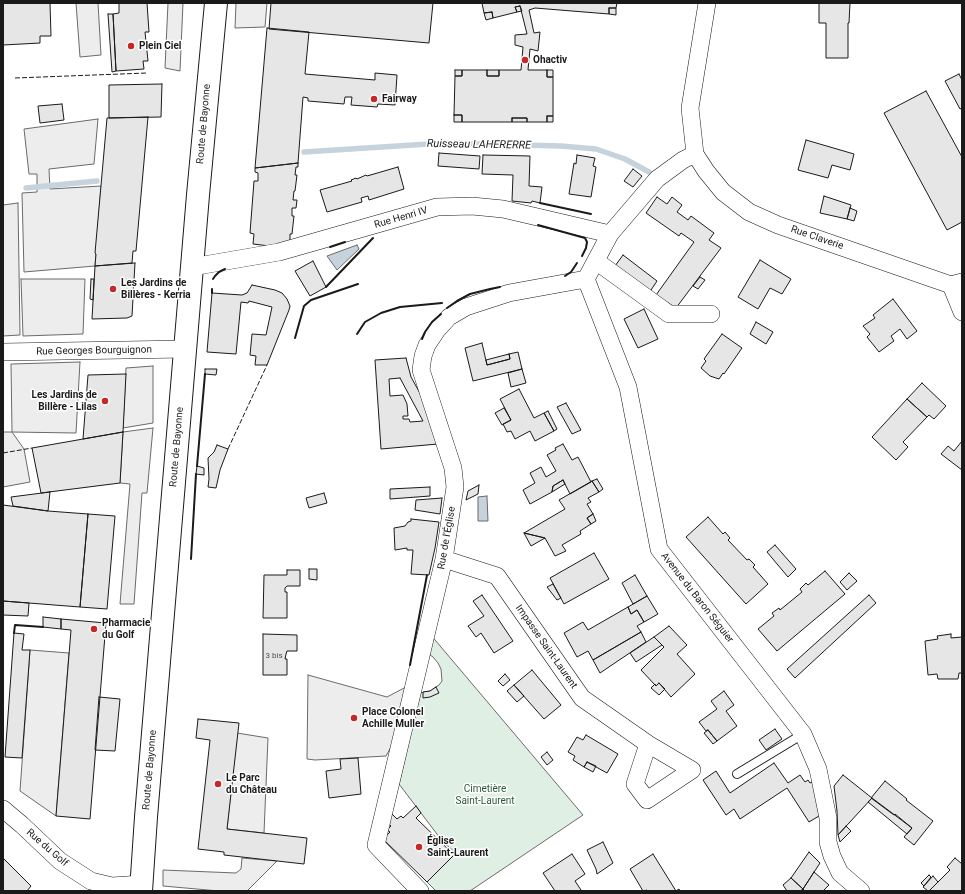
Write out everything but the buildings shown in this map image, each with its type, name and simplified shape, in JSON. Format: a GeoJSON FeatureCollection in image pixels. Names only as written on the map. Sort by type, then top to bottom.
{"type":"FeatureCollection","features":[{"type":"Feature","properties":{"kind":"main road","name":"Route de Bayonne"},"geometry":{"type":"LineString","coordinates":[[142,888],[146,817],[185,349],[216,3]]}},
{"type":"Feature","properties":{"kind":"street"},"geometry":{"type":"LineString","coordinates":[[586,279],[610,234],[657,179],[683,160],[695,154],[690,108],[707,3]]}},
{"type":"Feature","properties":{"kind":"street","name":"Rue Claverie"},"geometry":{"type":"LineString","coordinates":[[695,154],[706,171],[723,192],[749,212],[786,227],[956,284]]}},
{"type":"Feature","properties":{"kind":"street","name":"Rue Henri IV"},"geometry":{"type":"LineString","coordinates":[[192,267],[280,252],[437,207],[472,206],[502,208],[610,234]]}},
{"type":"Feature","properties":{"kind":"street"},"geometry":{"type":"LineString","coordinates":[[596,260],[670,314],[711,314]]}},
{"type":"Feature","properties":{"kind":"street","name":"Rue de l'Église"},"geometry":{"type":"LineString","coordinates":[[420,891],[376,845],[444,559],[455,487],[453,468],[421,370],[423,356],[427,345],[437,330],[449,317],[466,307],[509,293],[586,279]]}},
{"type":"Feature","properties":{"kind":"street","name":"Avenue du Baron Séguier"},"geometry":{"type":"LineString","coordinates":[[586,279],[628,387],[659,550],[803,734],[818,769],[828,818],[828,842],[832,856],[840,873],[861,891]]}},
{"type":"Feature","properties":{"kind":"street"},"geometry":{"type":"LineString","coordinates":[[956,284],[962,312]]}},
{"type":"Feature","properties":{"kind":"street","name":"Rue Georges Bourguignon"},"geometry":{"type":"LineString","coordinates":[[3,352],[185,349]]}},
{"type":"Feature","properties":{"kind":"street","name":"Impasse Saint-Laurent"},"geometry":{"type":"LineString","coordinates":[[444,559],[497,576],[582,698],[648,744]]}},
{"type":"Feature","properties":{"kind":"street","name":"Rue du Golf"},"geometry":{"type":"LineString","coordinates":[[3,809],[60,861],[91,881],[112,886],[142,888]]}},
{"type":"Feature","properties":{"kind":"lane"},"geometry":{"type":"LineString","coordinates":[[737,774],[803,734]]}},
{"type":"Feature","properties":{"kind":"green space","name":"Cimetière Saint-Laurent"},"geometry":{"type":"Polygon","coordinates":[[[430,634],[583,815],[470,891],[436,891],[427,882],[456,853],[443,842],[399,784],[420,693],[430,691],[442,681],[441,669],[438,663],[427,653],[430,634]]]}},
{"type":"Feature","properties":{"kind":"shaded area"},"geometry":{"type":"Polygon","coordinates":[[[76,3],[98,3],[101,55],[80,57],[76,3]]]}},
{"type":"Feature","properties":{"kind":"shaded area"},"geometry":{"type":"Polygon","coordinates":[[[168,3],[183,3],[180,71],[165,68],[168,3]]]}},
{"type":"Feature","properties":{"kind":"shaded area"},"geometry":{"type":"Polygon","coordinates":[[[236,3],[267,3],[265,27],[235,28],[236,3]]]}},
{"type":"Feature","properties":{"kind":"shaded area"},"geometry":{"type":"Polygon","coordinates":[[[98,119],[94,164],[49,169],[50,189],[101,186],[95,266],[24,272],[22,193],[37,192],[37,174],[29,174],[24,129],[98,119]]]}},
{"type":"Feature","properties":{"kind":"shaded area"},"geometry":{"type":"Polygon","coordinates":[[[18,203],[20,335],[3,336],[3,205],[18,203]]]}},
{"type":"Feature","properties":{"kind":"shaded area"},"geometry":{"type":"Polygon","coordinates":[[[357,245],[359,249],[337,270],[327,256],[357,245]]]}},
{"type":"Feature","properties":{"kind":"shaded area"},"geometry":{"type":"Polygon","coordinates":[[[21,279],[85,279],[83,334],[23,336],[21,279]]]}},
{"type":"Feature","properties":{"kind":"shaded area"},"geometry":{"type":"Polygon","coordinates":[[[80,362],[76,433],[12,432],[11,364],[80,362]]]}},
{"type":"Feature","properties":{"kind":"shaded area"},"geometry":{"type":"Polygon","coordinates":[[[153,366],[153,423],[123,428],[126,368],[153,366]]]}},
{"type":"Feature","properties":{"kind":"shaded area"},"geometry":{"type":"Polygon","coordinates":[[[153,428],[147,493],[142,493],[134,604],[120,604],[130,484],[120,483],[123,432],[153,428]]]}},
{"type":"Feature","properties":{"kind":"shaded area"},"geometry":{"type":"Polygon","coordinates":[[[3,432],[12,432],[24,449],[30,482],[3,487],[3,432]]]}},
{"type":"Feature","properties":{"kind":"shaded area"},"geometry":{"type":"Polygon","coordinates":[[[487,496],[488,521],[478,521],[478,497],[487,496]]]}},
{"type":"Feature","properties":{"kind":"shaded area"},"geometry":{"type":"Polygon","coordinates":[[[30,650],[69,653],[56,816],[20,791],[30,650]]]}},
{"type":"Feature","properties":{"kind":"shaded area","name":"Place Colonel Achille Muller"},"geometry":{"type":"Polygon","coordinates":[[[308,675],[387,697],[406,687],[396,738],[386,756],[315,760],[307,759],[308,675]]]}},
{"type":"Feature","properties":{"kind":"shaded area"},"geometry":{"type":"Polygon","coordinates":[[[237,733],[268,738],[264,833],[227,829],[237,733]]]}},
{"type":"Feature","properties":{"kind":"shaded area"},"geometry":{"type":"Polygon","coordinates":[[[242,858],[277,861],[247,891],[219,891],[163,886],[163,870],[236,873],[241,869],[242,858]]]}},
{"type":"Feature","properties":{"kind":"waterway","name":"Ruisseau LAHERERRE"},"geometry":{"type":"LineString","coordinates":[[304,152],[444,143],[561,146],[596,149],[625,159],[649,172]]}},
{"type":"Feature","properties":{"kind":"waterway"},"geometry":{"type":"LineString","coordinates":[[26,188],[97,181]]}},
{"type":"Feature","properties":{"kind":"fence"},"geometry":{"type":"LineString","coordinates":[[15,78],[147,73]]}},
{"type":"Feature","properties":{"kind":"fence"},"geometry":{"type":"LineString","coordinates":[[228,449],[267,365]]}},
{"type":"Feature","properties":{"kind":"fence"},"geometry":{"type":"LineString","coordinates":[[3,453],[32,448]]}},
{"type":"Feature","properties":{"kind":"wall"},"geometry":{"type":"LineString","coordinates":[[540,203],[591,214]]}},
{"type":"Feature","properties":{"kind":"wall"},"geometry":{"type":"LineString","coordinates":[[538,225],[585,238],[587,242],[582,256]]}},
{"type":"Feature","properties":{"kind":"wall"},"geometry":{"type":"LineString","coordinates":[[326,287],[373,238]]}},
{"type":"Feature","properties":{"kind":"wall"},"geometry":{"type":"LineString","coordinates":[[330,247],[345,242]]}},
{"type":"Feature","properties":{"kind":"wall"},"geometry":{"type":"LineString","coordinates":[[565,276],[571,272],[577,263]]}},
{"type":"Feature","properties":{"kind":"wall"},"geometry":{"type":"LineString","coordinates":[[213,279],[219,272],[225,269]]}},
{"type":"Feature","properties":{"kind":"wall"},"geometry":{"type":"LineString","coordinates":[[295,338],[304,306],[311,300],[358,284]]}},
{"type":"Feature","properties":{"kind":"wall"},"geometry":{"type":"LineString","coordinates":[[447,308],[470,294],[500,287]]}},
{"type":"Feature","properties":{"kind":"wall"},"geometry":{"type":"LineString","coordinates":[[357,334],[365,322],[381,313],[400,307],[442,303]]}},
{"type":"Feature","properties":{"kind":"wall"},"geometry":{"type":"LineString","coordinates":[[422,339],[432,322],[441,314]]}},
{"type":"Feature","properties":{"kind":"wall"},"geometry":{"type":"LineString","coordinates":[[197,466],[205,374]]}},
{"type":"Feature","properties":{"kind":"wall"},"geometry":{"type":"LineString","coordinates":[[191,559],[196,474]]}},
{"type":"Feature","properties":{"kind":"wall"},"geometry":{"type":"LineString","coordinates":[[410,665],[427,575]]}},
{"type":"Feature","properties":{"kind":"wall"},"geometry":{"type":"LineString","coordinates":[[14,633],[15,625],[43,627]]}},
{"type":"Feature","properties":{"kind":"place","name":"Plein Ciel"},"geometry":{"type":"Point","coordinates":[131,46]}},
{"type":"Feature","properties":{"kind":"place","name":"Ohactiv"},"geometry":{"type":"Point","coordinates":[525,60]}},
{"type":"Feature","properties":{"kind":"place","name":"Fairway"},"geometry":{"type":"Point","coordinates":[374,99]}},
{"type":"Feature","properties":{"kind":"place","name":"Les Jardins de Billères - Kerria"},"geometry":{"type":"Point","coordinates":[113,289]}},
{"type":"Feature","properties":{"kind":"place","name":"Les Jardins de Billère - Lilas"},"geometry":{"type":"Point","coordinates":[105,401]}},
{"type":"Feature","properties":{"kind":"place","name":"Pharmacie du Golf"},"geometry":{"type":"Point","coordinates":[94,629]}},
{"type":"Feature","properties":{"kind":"place","name":"Place Colonel Achille Muller"},"geometry":{"type":"Point","coordinates":[354,718]}},
{"type":"Feature","properties":{"kind":"place","name":"Le Parc du Château"},"geometry":{"type":"Point","coordinates":[218,784]}},
{"type":"Feature","properties":{"kind":"place","name":"Église Saint-Laurent"},"geometry":{"type":"Point","coordinates":[419,847]}}]}
